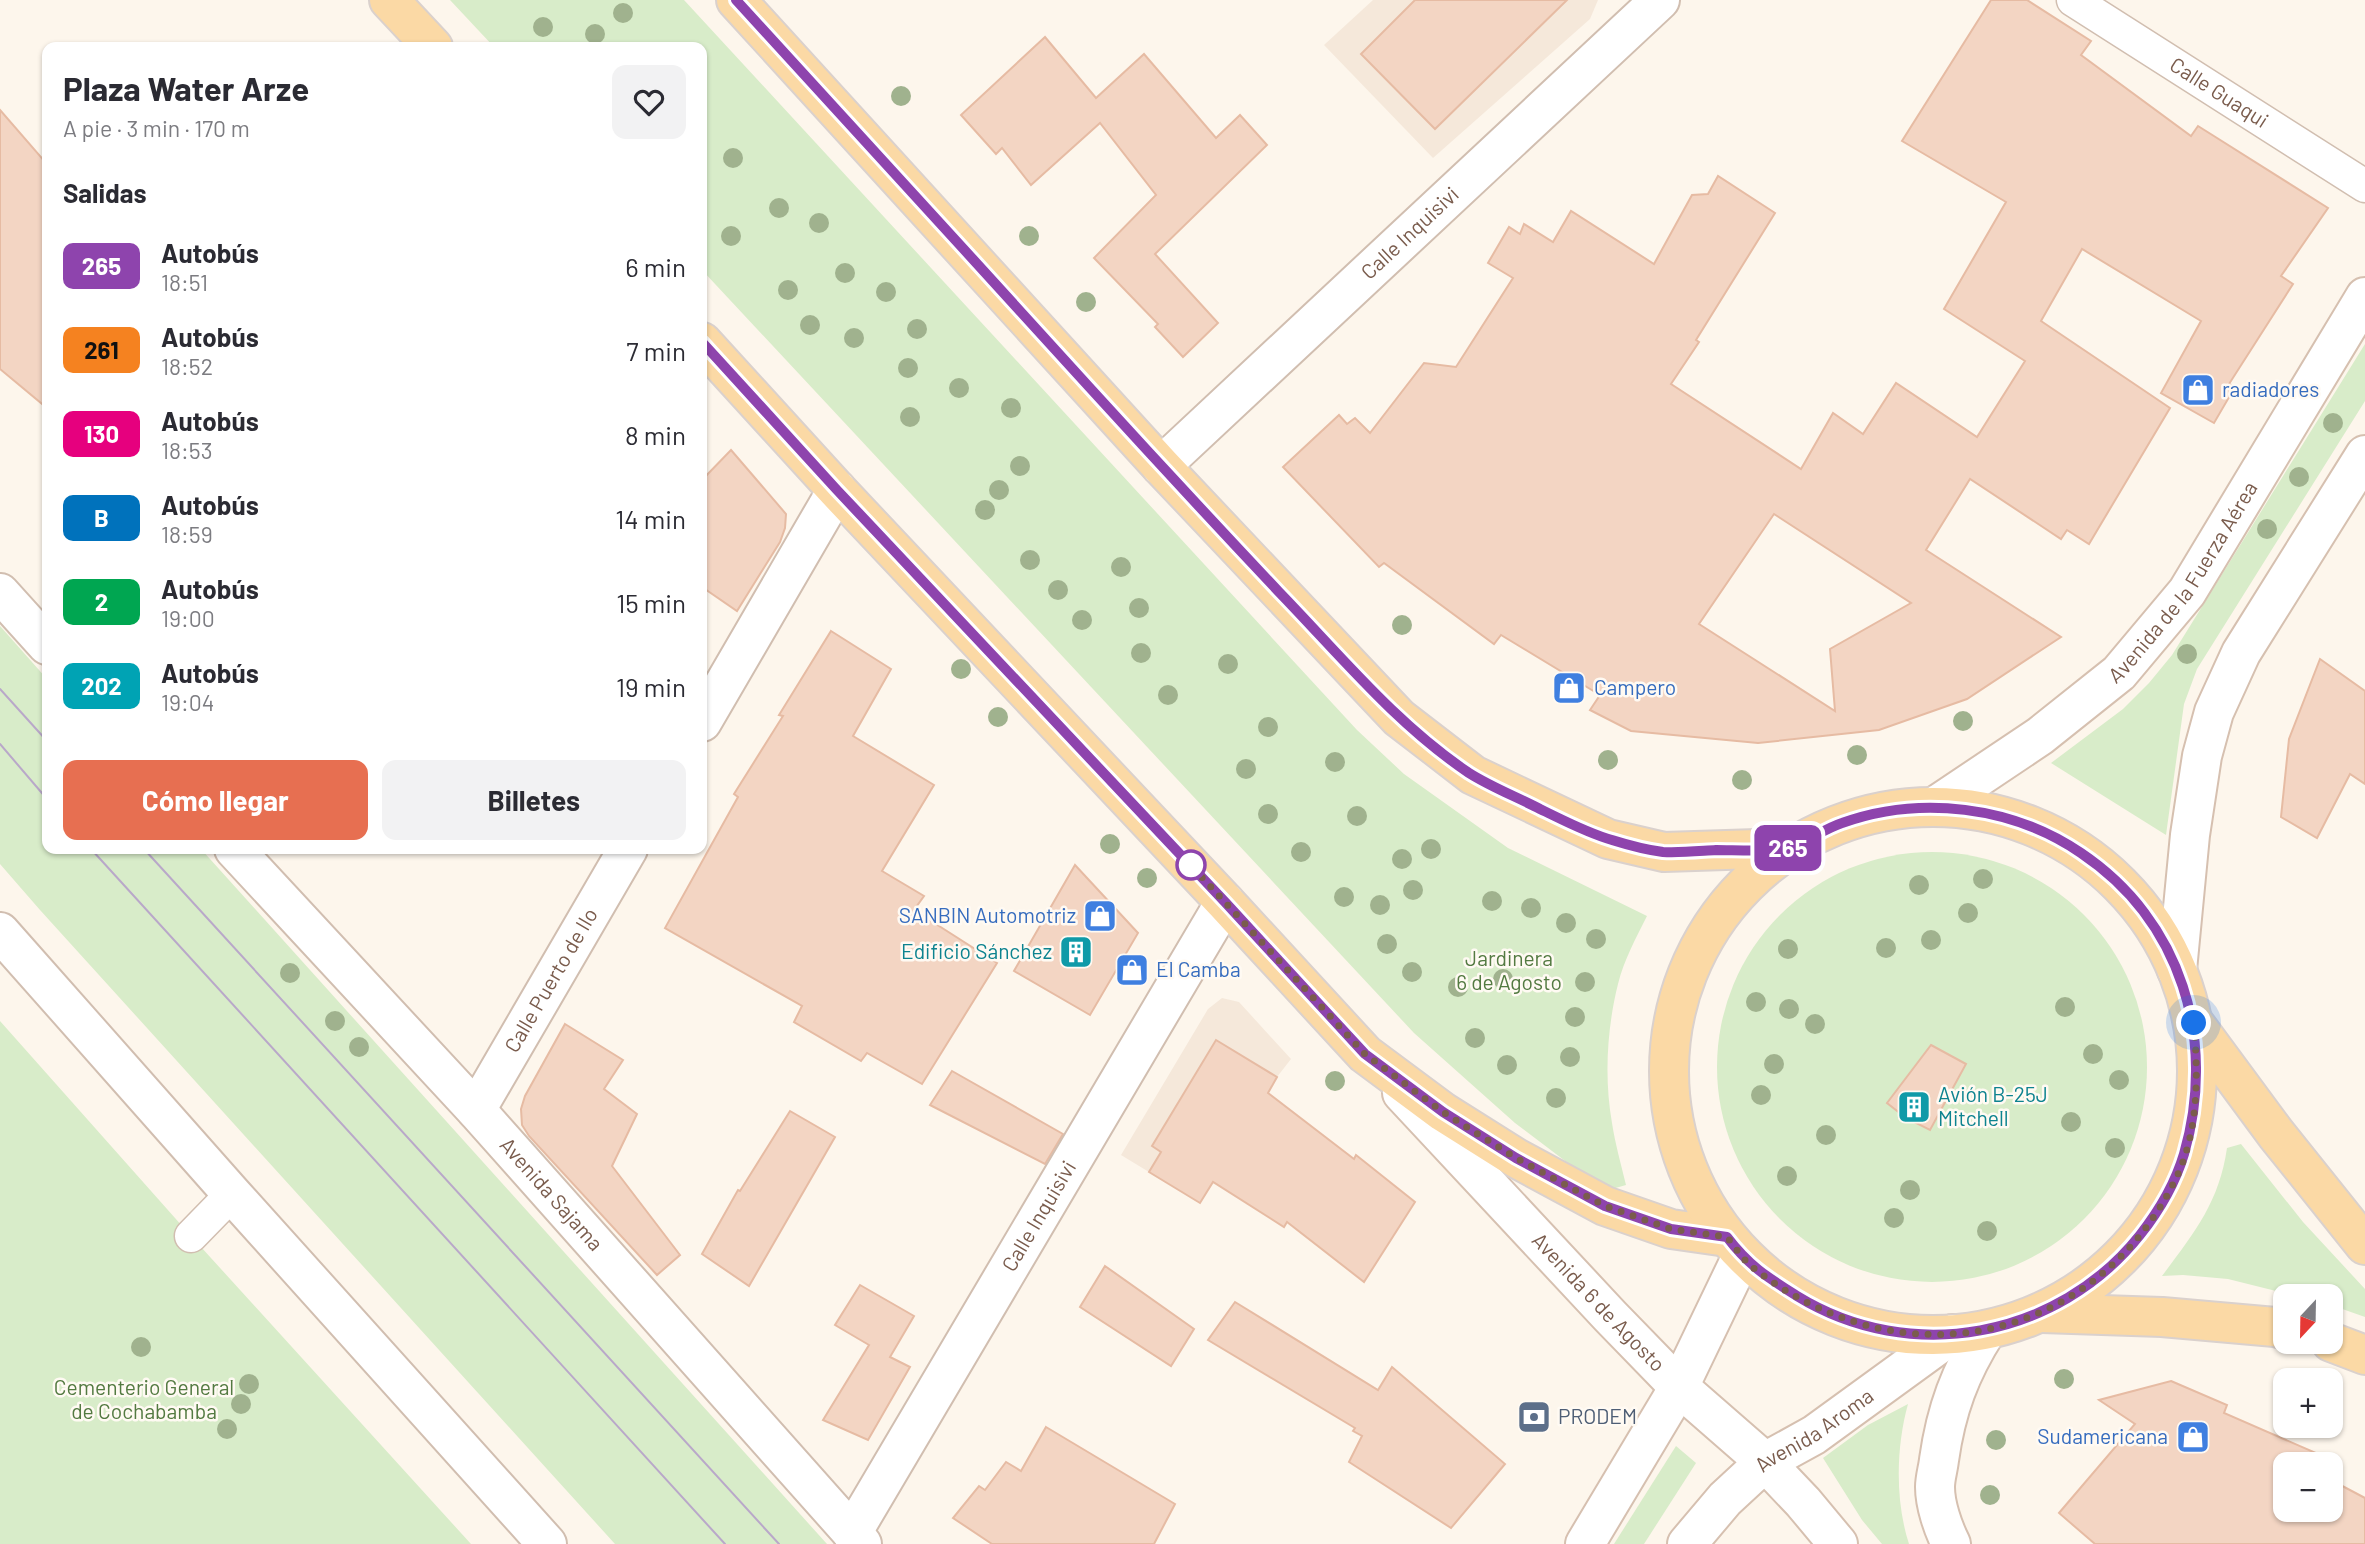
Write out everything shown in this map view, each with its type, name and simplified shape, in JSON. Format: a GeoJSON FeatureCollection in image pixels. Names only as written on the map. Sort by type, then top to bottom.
{"type":"FeatureCollection","features":[{"type":"Feature","properties":{"kind":"main road"},"geometry":{"type":"LineString","coordinates":[[389,0],[428,42]]}},
{"type":"Feature","properties":{"kind":"main road"},"geometry":{"type":"LineString","coordinates":[[736,0],[1161,466],[1399,718],[1473,775],[1608,839],[1664,852],[1790,848]]}},
{"type":"Feature","properties":{"kind":"main road","name":"Avenida 6 de Agosto"},"geometry":{"type":"LineString","coordinates":[[707,347],[1365,1054],[1443,1112],[1516,1158],[1605,1206],[1735,1247]]}},
{"type":"Feature","properties":{"kind":"main road"},"geometry":{"type":"LineString","coordinates":[[1934,807],[1972,810],[2010,819],[2046,833],[2080,852],[2110,876],[2137,904],[2160,935],[2177,970],[2194,1023],[2198,1073],[2193,1124],[2179,1172],[2154,1217],[2123,1256],[2084,1289],[2040,1312],[1970,1332],[1917,1334],[1846,1320],[1812,1305],[1750,1265],[1693,1183],[1679,1143],[1670,1102],[1668,1060],[1673,1017],[1685,977],[1703,939],[1727,905],[1756,874],[1790,848],[1816,833],[1854,819],[1903,809],[1934,807]]}},
{"type":"Feature","properties":{"kind":"main road"},"geometry":{"type":"LineString","coordinates":[[2194,1023],[2276,1134],[2365,1245]]}},
{"type":"Feature","properties":{"kind":"main road"},"geometry":{"type":"LineString","coordinates":[[2040,1312],[2162,1317],[2273,1327]]}},
{"type":"Feature","properties":{"kind":"main road"},"geometry":{"type":"LineString","coordinates":[[2343,1347],[2365,1355]]}},
{"type":"Feature","properties":{"kind":"street","name":"Calle Inquisivi"},"geometry":{"type":"LineString","coordinates":[[1161,466],[1660,0]]}},
{"type":"Feature","properties":{"kind":"street","name":"Avenida de la Fuerza Aérea"},"geometry":{"type":"LineString","coordinates":[[1934,807],[2040,736],[2119,673],[2187,592],[2365,297]]}},
{"type":"Feature","properties":{"kind":"street"},"geometry":{"type":"LineString","coordinates":[[2177,970],[2190,835],[2202,756],[2214,712],[2241,653],[2365,454]]}},
{"type":"Feature","properties":{"kind":"street"},"geometry":{"type":"LineString","coordinates":[[707,713],[837,490]]}},
{"type":"Feature","properties":{"kind":"street"},"geometry":{"type":"LineString","coordinates":[[0,593],[42,639]]}},
{"type":"Feature","properties":{"kind":"street","name":"Avenida Sajama"},"geometry":{"type":"LineString","coordinates":[[239,854],[475,1110],[857,1538]]}},
{"type":"Feature","properties":{"kind":"street","name":"Calle Puerto de Ilo"},"geometry":{"type":"LineString","coordinates":[[475,1110],[625,854]]}},
{"type":"Feature","properties":{"kind":"street","name":"Calle Inquisivi"},"geometry":{"type":"LineString","coordinates":[[857,1538],[1225,902]]}},
{"type":"Feature","properties":{"kind":"street"},"geometry":{"type":"LineString","coordinates":[[0,932],[547,1544]]}},
{"type":"Feature","properties":{"kind":"street","name":"Avenida 6 de Agosto"},"geometry":{"type":"LineString","coordinates":[[1365,1054],[1679,1387],[1765,1462],[1838,1544]]}},
{"type":"Feature","properties":{"kind":"street"},"geometry":{"type":"LineString","coordinates":[[1585,1544],[1679,1387],[1735,1247]]}},
{"type":"Feature","properties":{"kind":"street"},"geometry":{"type":"LineString","coordinates":[[1951,1544],[1945,1532],[1935,1489],[1941,1441],[1952,1398],[1968,1361],[1970,1332]]}},
{"type":"Feature","properties":{"kind":"street","name":"Avenida Aroma"},"geometry":{"type":"LineString","coordinates":[[1687,1544],[1726,1499],[1765,1462],[1814,1435],[1970,1332]]}},
{"type":"Feature","properties":{"kind":"lane","name":"Calle Guaqui"},"geometry":{"type":"LineString","coordinates":[[2073,0],[2365,186]]}},
{"type":"Feature","properties":{"kind":"lane"},"geometry":{"type":"LineString","coordinates":[[191,1236],[232,1194]]}},
{"type":"Feature","properties":{"kind":"shaded area"},"geometry":{"type":"Polygon","coordinates":[[[1373,0],[1598,0],[1590,19],[1433,158],[1324,45],[1373,0]]]}},
{"type":"Feature","properties":{"kind":"shaded area"},"geometry":{"type":"Polygon","coordinates":[[[1222,998],[1239,1002],[1291,1059],[1277,1077],[1200,1203],[1121,1155],[1208,1009],[1222,998]]]}},
{"type":"Feature","properties":{"kind":"green space","name":"Jardinera 6 de Agosto"},"geometry":{"type":"Polygon","coordinates":[[[450,0],[684,0],[1357,730],[1404,774],[1508,848],[1647,916],[1621,975],[1609,1035],[1607,1071],[1610,1106],[1626,1185],[1612,1189],[1585,1176],[1515,1123],[1414,1033],[707,275],[707,42],[489,42],[450,0]]]}},
{"type":"Feature","properties":{"kind":"green space"},"geometry":{"type":"Polygon","coordinates":[[[2365,344],[2365,401],[2197,669],[2184,704],[2166,835],[2051,763],[2123,709],[2172,655],[2365,344]]]}},
{"type":"Feature","properties":{"kind":"green space"},"geometry":{"type":"Polygon","coordinates":[[[0,626],[42,673],[42,854],[206,854],[827,1544],[615,1544],[0,864],[0,626]]]}},
{"type":"Feature","properties":{"kind":"green space"},"geometry":{"type":"Polygon","coordinates":[[[1932,852],[1974,856],[2014,869],[2051,889],[2084,915],[2110,948],[2130,985],[2143,1025],[2147,1067],[2143,1109],[2130,1149],[2110,1186],[2084,1219],[2051,1245],[2014,1265],[1974,1278],[1932,1282],[1890,1278],[1850,1265],[1813,1245],[1780,1219],[1754,1186],[1734,1149],[1721,1109],[1717,1067],[1721,1025],[1734,985],[1754,948],[1780,915],[1813,889],[1850,869],[1890,856],[1932,852]]]}},
{"type":"Feature","properties":{"kind":"green space","name":"Cementerio General de Cochabamba"},"geometry":{"type":"Polygon","coordinates":[[[0,1021],[191,1236],[471,1544],[0,1544],[0,1021]]]}},
{"type":"Feature","properties":{"kind":"green space"},"geometry":{"type":"Polygon","coordinates":[[[2241,1144],[2303,1222],[2365,1289],[2365,1317],[2343,1309],[2343,1284],[2273,1284],[2273,1290],[2228,1279],[2162,1276],[2204,1216],[2218,1185],[2227,1148],[2241,1144]]]}},
{"type":"Feature","properties":{"kind":"green space"},"geometry":{"type":"Polygon","coordinates":[[[1908,1404],[1899,1456],[1899,1492],[1909,1544],[1882,1544],[1862,1520],[1823,1458],[1868,1425],[1908,1404]]]}},
{"type":"Feature","properties":{"kind":"green space"},"geometry":{"type":"Polygon","coordinates":[[[1676,1446],[1696,1463],[1644,1544],[1614,1544],[1676,1446]]]}},
{"type":"Feature","properties":{"kind":"building"},"geometry":{"type":"Polygon","coordinates":[[[1415,0],[1567,0],[1435,129],[1361,54],[1415,0]]]}},
{"type":"Feature","properties":{"kind":"building"},"geometry":{"type":"Polygon","coordinates":[[[1991,0],[2027,0],[2091,41],[2081,55],[2191,136],[2198,126],[2328,208],[2281,276],[2293,284],[2229,384],[2235,387],[2214,423],[2161,393],[2201,321],[2082,249],[2041,321],[2170,408],[2089,544],[2067,530],[2061,539],[1970,479],[1926,550],[2061,637],[1967,699],[1879,730],[1758,743],[1631,731],[1590,710],[1600,695],[1501,635],[1494,644],[1384,563],[1379,567],[1283,467],[1339,415],[1347,424],[1355,418],[1370,433],[1424,363],[1456,367],[1513,278],[1488,263],[1509,227],[1520,234],[1524,224],[1553,242],[1571,211],[1654,264],[1692,195],[1708,194],[1718,176],[1775,213],[1671,384],[1801,469],[1833,413],[1863,434],[1896,383],[1977,437],[2025,361],[1944,309],[2006,202],[1902,141],[1991,0]],[[1774,514],[1699,624],[1835,711],[1830,649],[1911,603],[1774,514]]]}},
{"type":"Feature","properties":{"kind":"building"},"geometry":{"type":"Polygon","coordinates":[[[1045,37],[1096,98],[1144,54],[1216,138],[1240,115],[1267,145],[1155,254],[1218,323],[1183,357],[1155,327],[1158,324],[1094,258],[1156,195],[1100,123],[1031,185],[1002,148],[996,154],[961,115],[1045,37]]]}},
{"type":"Feature","properties":{"kind":"building"},"geometry":{"type":"Polygon","coordinates":[[[0,110],[42,158],[42,404],[0,369],[0,110]]]}},
{"type":"Feature","properties":{"kind":"building"},"geometry":{"type":"Polygon","coordinates":[[[731,450],[786,514],[780,542],[737,611],[707,590],[707,475],[731,450]]]}},
{"type":"Feature","properties":{"kind":"building"},"geometry":{"type":"Polygon","coordinates":[[[831,631],[891,669],[853,736],[934,785],[882,871],[924,896],[914,910],[997,963],[922,1084],[867,1053],[861,1061],[794,1022],[802,1006],[665,928],[738,797],[734,794],[783,716],[779,715],[831,631]]]}},
{"type":"Feature","properties":{"kind":"building"},"geometry":{"type":"Polygon","coordinates":[[[2320,659],[2365,691],[2365,784],[2350,774],[2317,838],[2281,817],[2289,739],[2320,659]]]}},
{"type":"Feature","properties":{"kind":"building","name":"Edificio Sánchez"},"geometry":{"type":"Polygon","coordinates":[[[1075,865],[1138,933],[1090,1015],[1014,971],[1075,865]]]}},
{"type":"Feature","properties":{"kind":"building"},"geometry":{"type":"Polygon","coordinates":[[[565,1024],[623,1060],[604,1089],[637,1114],[612,1166],[680,1255],[657,1275],[529,1136],[522,1125],[521,1109],[525,1096],[565,1024]]]}},
{"type":"Feature","properties":{"kind":"building"},"geometry":{"type":"Polygon","coordinates":[[[1216,1040],[1277,1077],[1268,1093],[1354,1159],[1356,1155],[1415,1202],[1364,1282],[1287,1222],[1284,1227],[1213,1182],[1200,1203],[1149,1172],[1161,1152],[1152,1146],[1216,1040]]]}},
{"type":"Feature","properties":{"kind":"building"},"geometry":{"type":"Polygon","coordinates":[[[1931,1045],[1966,1064],[1930,1130],[1906,1118],[1887,1103],[1931,1045]]]}},
{"type":"Feature","properties":{"kind":"building"},"geometry":{"type":"Polygon","coordinates":[[[952,1071],[1063,1134],[1045,1164],[930,1105],[952,1071]]]}},
{"type":"Feature","properties":{"kind":"building"},"geometry":{"type":"Polygon","coordinates":[[[790,1111],[835,1137],[749,1286],[702,1254],[738,1190],[740,1191],[790,1111]]]}},
{"type":"Feature","properties":{"kind":"building"},"geometry":{"type":"Polygon","coordinates":[[[1105,1266],[1194,1329],[1171,1366],[1080,1307],[1105,1266]]]}},
{"type":"Feature","properties":{"kind":"building"},"geometry":{"type":"Polygon","coordinates":[[[860,1285],[914,1316],[890,1357],[910,1367],[868,1440],[823,1420],[869,1345],[835,1325],[860,1285]]]}},
{"type":"Feature","properties":{"kind":"building"},"geometry":{"type":"Polygon","coordinates":[[[1235,1302],[1378,1390],[1392,1367],[1505,1464],[1451,1528],[1349,1462],[1362,1436],[1353,1431],[1355,1428],[1208,1340],[1235,1302]]]}},
{"type":"Feature","properties":{"kind":"building"},"geometry":{"type":"Polygon","coordinates":[[[2171,1381],[2227,1405],[2224,1413],[2273,1434],[2273,1438],[2281,1438],[2314,1452],[2273,1452],[2273,1522],[2343,1522],[2343,1486],[2365,1498],[2365,1544],[2095,1544],[2059,1513],[2135,1424],[2099,1400],[2171,1381]]]}},
{"type":"Feature","properties":{"kind":"building"},"geometry":{"type":"Polygon","coordinates":[[[1046,1427],[1175,1504],[1154,1544],[992,1544],[953,1518],[979,1486],[985,1490],[1006,1462],[1021,1471],[1046,1427]]]}},
{"type":"Feature","properties":{"kind":"tram line"},"geometry":{"type":"LineString","coordinates":[[0,689],[42,735]]}},
{"type":"Feature","properties":{"kind":"tram line"},"geometry":{"type":"LineString","coordinates":[[0,744],[42,793]]}},
{"type":"Feature","properties":{"kind":"tram line"},"geometry":{"type":"LineString","coordinates":[[96,854],[725,1544]]}},
{"type":"Feature","properties":{"kind":"tram line"},"geometry":{"type":"LineString","coordinates":[[149,854],[779,1544]]}},
{"type":"Feature","properties":{"kind":"bus line","name":"265"},"geometry":{"type":"LineString","coordinates":[[707,347],[1365,1054],[1443,1112],[1516,1158],[1605,1206],[1671,1229],[1727,1237],[1750,1265],[1812,1305],[1846,1320],[1917,1334],[1987,1330],[2040,1312],[2084,1289],[2123,1256],[2154,1217],[2179,1172],[2193,1124],[2198,1073],[2194,1023],[2177,970],[2160,935],[2137,904],[2110,876],[2080,852],[2046,833],[2010,819],[1972,810],[1934,807],[1873,814],[1844,822],[1816,833],[1790,848],[1664,852],[1608,839],[1556,817],[1473,775],[1399,718],[1161,466],[736,0]]}},
{"type":"Feature","properties":{"kind":"place","name":"radiadores"},"geometry":{"type":"Point","coordinates":[2198,390]}},
{"type":"Feature","properties":{"kind":"place","name":"Campero"},"geometry":{"type":"Point","coordinates":[1569,688]}},
{"type":"Feature","properties":{"kind":"place","name":"SANBIN Automotriz"},"geometry":{"type":"Point","coordinates":[1100,916]}},
{"type":"Feature","properties":{"kind":"place","name":"Edificio Sánchez"},"geometry":{"type":"Point","coordinates":[1076,952]}},
{"type":"Feature","properties":{"kind":"place","name":"El Camba"},"geometry":{"type":"Point","coordinates":[1132,970]}},
{"type":"Feature","properties":{"kind":"place","name":"Avión B-25J Mitchell"},"geometry":{"type":"Point","coordinates":[1914,1107]}},
{"type":"Feature","properties":{"kind":"place","name":"PRODEM"},"geometry":{"type":"Point","coordinates":[1534,1417]}},
{"type":"Feature","properties":{"kind":"place","name":"Sudamericana"},"geometry":{"type":"Point","coordinates":[2193,1437]}},
{"type":"Feature","properties":{"kind":"route"},"geometry":{"type":"LineString","coordinates":[[1191,865],[1188,862],[1365,1054],[1443,1112],[1516,1158],[1605,1206],[1671,1229],[1727,1237],[1750,1265],[1812,1305],[1846,1320],[1881,1329],[1917,1334],[1953,1334],[2014,1323],[2084,1289],[2123,1256],[2154,1217],[2179,1172],[2193,1124],[2198,1073],[2194,1023]]}}]}
